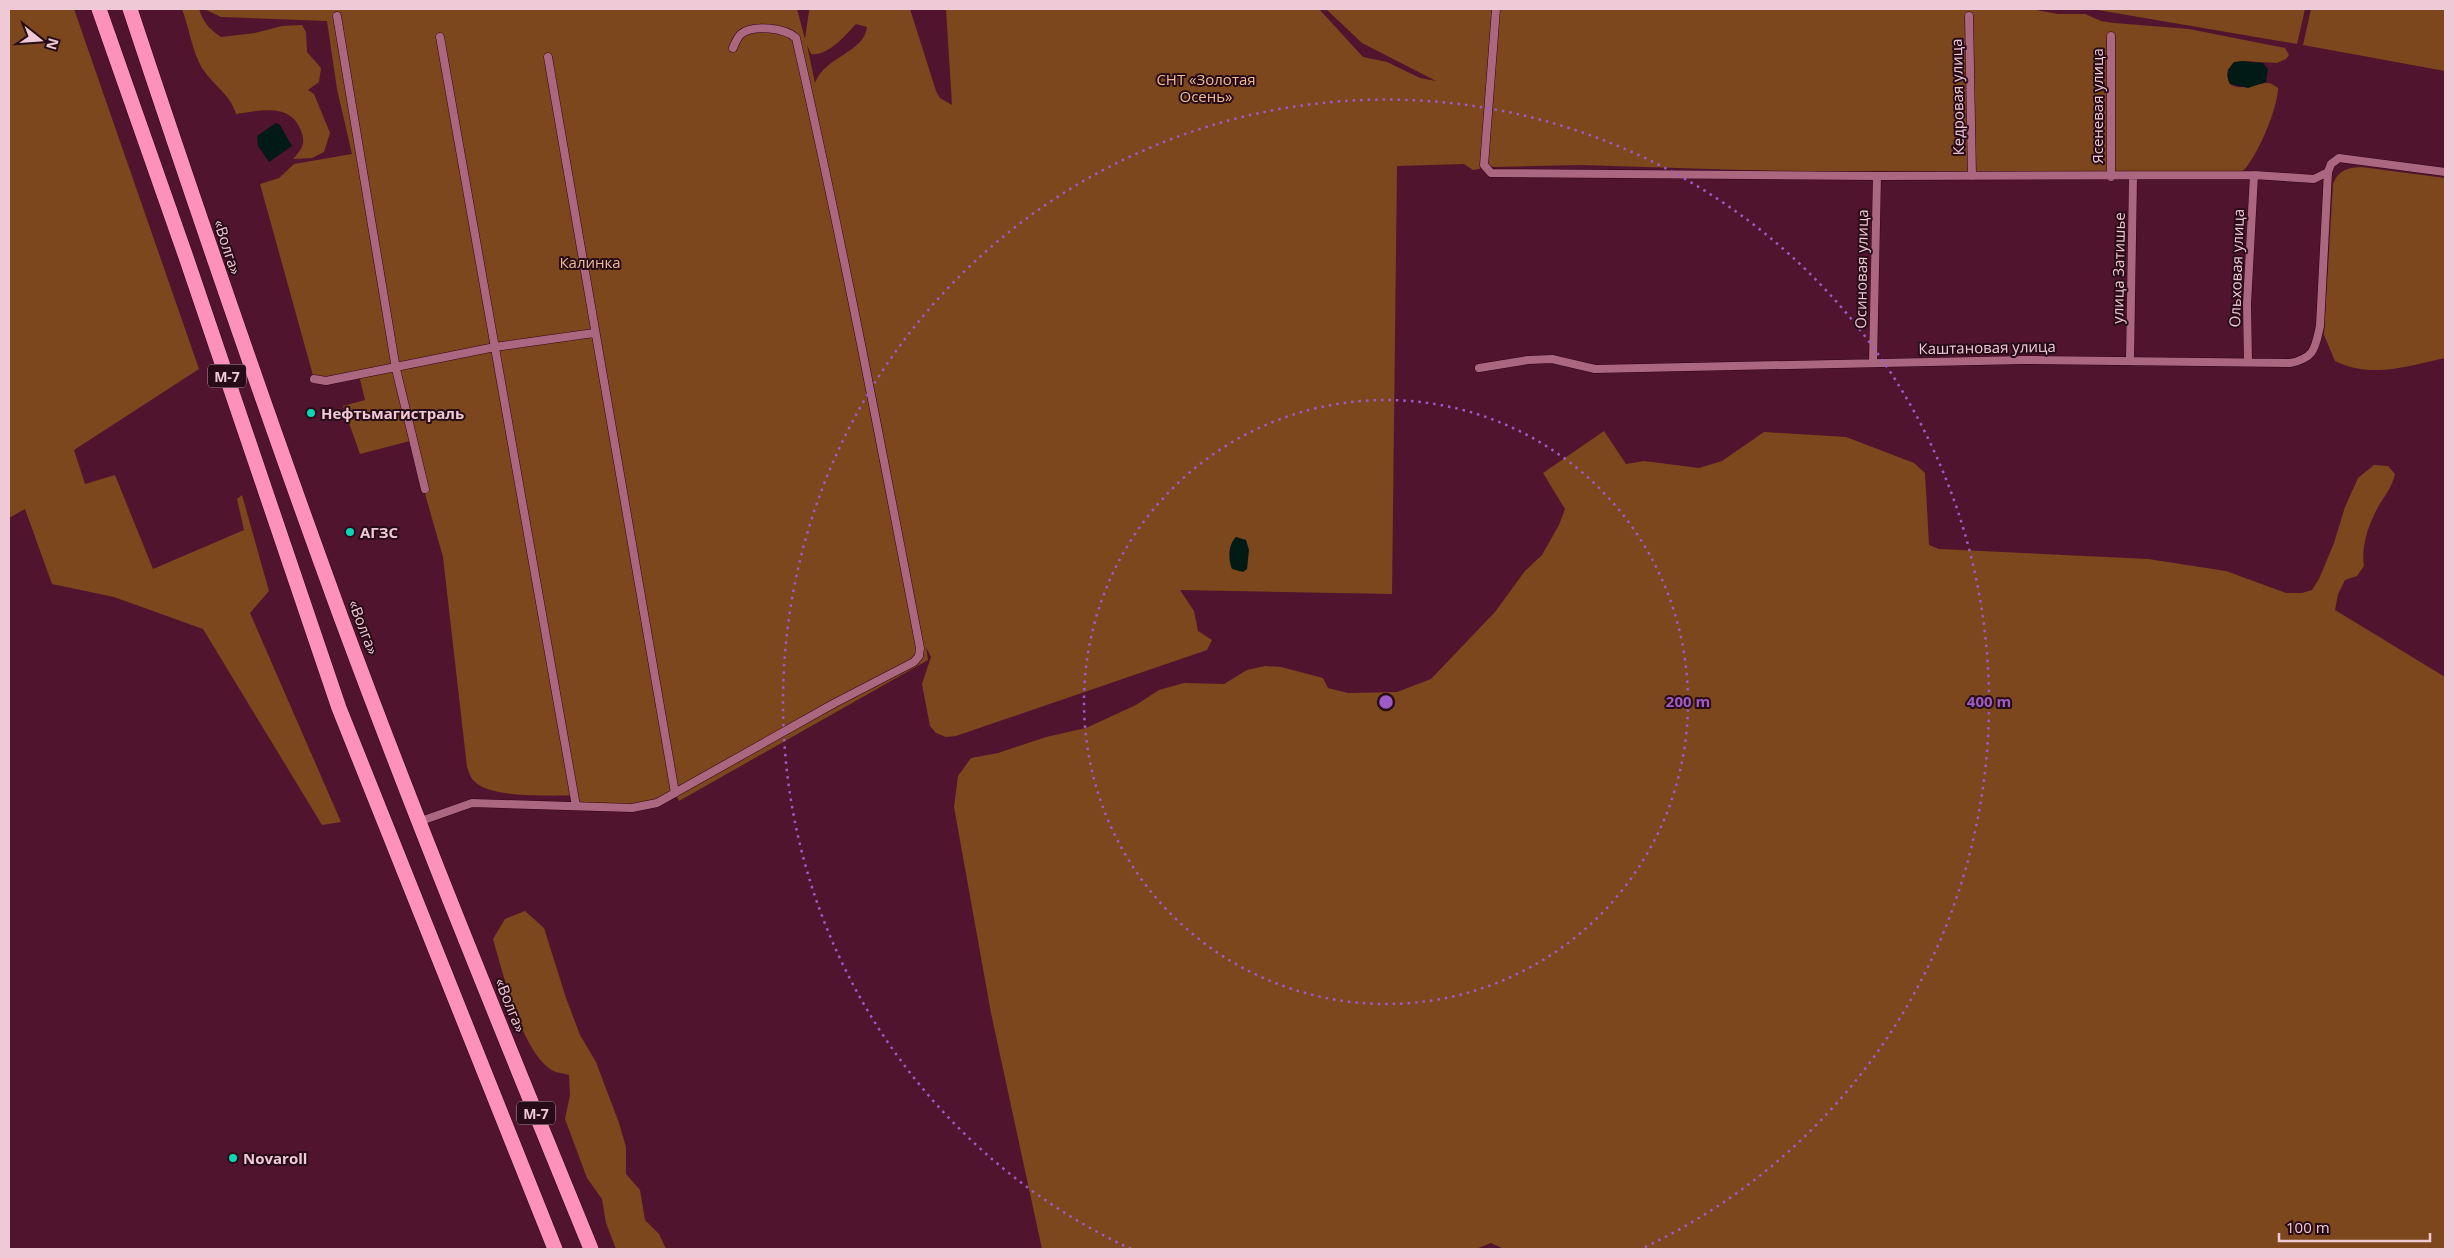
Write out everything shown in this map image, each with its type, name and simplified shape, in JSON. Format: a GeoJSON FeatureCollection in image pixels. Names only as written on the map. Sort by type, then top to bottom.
{"type":"FeatureCollection","features":[{"type":"Feature","properties":{"kind":"highway","name":"М-7"},"geometry":{"type":"LineString","coordinates":[[99,9],[186,257],[339,708],[555,1249]]}},
{"type":"Feature","properties":{"kind":"highway","name":"«Волга»"},"geometry":{"type":"LineString","coordinates":[[130,9],[228,302],[340,613],[511,1054],[591,1249]]}},
{"type":"Feature","properties":{"kind":"street"},"geometry":{"type":"LineString","coordinates":[[1496,9],[1484,166],[1491,173],[1877,176],[2254,175],[2314,179],[2328,172],[2331,164],[2338,158],[2445,172]]}},
{"type":"Feature","properties":{"kind":"street"},"geometry":{"type":"LineString","coordinates":[[337,16],[396,369],[425,488]]}},
{"type":"Feature","properties":{"kind":"street","name":"Кедровая улица"},"geometry":{"type":"LineString","coordinates":[[1969,16],[1972,176]]}},
{"type":"Feature","properties":{"kind":"street"},"geometry":{"type":"LineString","coordinates":[[420,821],[472,802],[632,808],[657,803],[833,704],[914,662],[919,656],[920,648],[863,356],[820,143],[796,38],[778,29],[749,30],[742,33],[733,48]]}},
{"type":"Feature","properties":{"kind":"street","name":"Ясеневая улица"},"geometry":{"type":"LineString","coordinates":[[2111,36],[2111,176]]}},
{"type":"Feature","properties":{"kind":"street"},"geometry":{"type":"LineString","coordinates":[[440,37],[576,806]]}},
{"type":"Feature","properties":{"kind":"street"},"geometry":{"type":"LineString","coordinates":[[548,57],[594,333],[675,793]]}},
{"type":"Feature","properties":{"kind":"street","name":"Каштановая улица"},"geometry":{"type":"LineString","coordinates":[[1479,368],[1528,360],[1552,359],[1595,368],[1873,362],[2130,360],[2296,362],[2310,355],[2315,348],[2320,326],[2328,172]]}},
{"type":"Feature","properties":{"kind":"street","name":"Ольховая улица"},"geometry":{"type":"LineString","coordinates":[[2248,362],[2247,304],[2254,175]]}},
{"type":"Feature","properties":{"kind":"street","name":"Осиновая улица"},"geometry":{"type":"LineString","coordinates":[[1873,362],[1877,176]]}},
{"type":"Feature","properties":{"kind":"street","name":"улица Затишье"},"geometry":{"type":"LineString","coordinates":[[2130,360],[2133,176]]}},
{"type":"Feature","properties":{"kind":"street"},"geometry":{"type":"LineString","coordinates":[[314,379],[326,381],[396,369],[496,347],[594,333]]}},
{"type":"Feature","properties":{"kind":"green space"},"geometry":{"type":"Polygon","coordinates":[[[9,9],[74,9],[199,369],[74,450],[85,484],[115,475],[153,569],[244,530],[237,499],[242,495],[269,591],[250,613],[341,822],[322,825],[203,629],[114,597],[52,584],[25,509],[9,518],[9,9]]]}},
{"type":"Feature","properties":{"kind":"green space"},"geometry":{"type":"Polygon","coordinates":[[[182,9],[199,9],[207,25],[221,37],[255,33],[282,26],[302,25],[306,32],[307,52],[321,68],[319,82],[308,90],[314,94],[330,133],[324,152],[312,158],[293,159],[302,146],[303,139],[296,122],[282,112],[264,110],[236,114],[230,101],[202,68],[193,47],[182,9]]]}},
{"type":"Feature","properties":{"kind":"green space"},"geometry":{"type":"Polygon","coordinates":[[[204,9],[797,9],[805,39],[809,11],[811,9],[910,9],[936,91],[940,98],[952,105],[946,9],[1319,9],[1363,57],[1387,62],[1420,78],[1436,81],[1362,43],[1326,9],[1492,9],[1480,169],[1473,170],[1464,164],[1397,166],[1392,594],[1180,590],[1194,611],[1198,631],[1212,640],[1207,650],[956,736],[946,737],[936,733],[930,726],[922,684],[931,657],[926,647],[928,660],[679,801],[675,793],[632,808],[576,806],[575,796],[522,795],[493,791],[482,787],[473,780],[467,767],[443,557],[410,441],[360,454],[343,406],[365,400],[359,375],[314,379],[260,184],[279,178],[294,164],[352,154],[337,89],[327,21],[221,17],[204,9]],[[856,24],[830,49],[817,54],[811,54],[807,45],[815,83],[827,67],[859,43],[867,27],[856,24]]]}},
{"type":"Feature","properties":{"kind":"green space"},"geometry":{"type":"Polygon","coordinates":[[[1499,9],[2031,9],[2058,14],[2085,14],[2101,21],[2114,23],[2189,29],[2285,48],[2289,55],[2286,59],[2277,63],[2242,61],[2228,69],[2230,84],[2235,87],[2267,83],[2278,88],[2271,120],[2266,132],[2254,156],[2242,172],[1775,171],[1581,165],[1495,167],[1488,166],[1499,9]]]}},
{"type":"Feature","properties":{"kind":"green space"},"geometry":{"type":"Polygon","coordinates":[[[2092,9],[2305,9],[2297,44],[2092,9]]]}},
{"type":"Feature","properties":{"kind":"green space"},"geometry":{"type":"Polygon","coordinates":[[[2311,9],[2445,9],[2445,71],[2303,45],[2311,9]]]}},
{"type":"Feature","properties":{"kind":"green space"},"geometry":{"type":"Polygon","coordinates":[[[2361,167],[2445,178],[2445,358],[2403,367],[2376,370],[2362,369],[2335,361],[2324,335],[2333,184],[2344,171],[2361,167]]]}},
{"type":"Feature","properties":{"kind":"green space"},"geometry":{"type":"Polygon","coordinates":[[[1604,431],[1626,464],[1644,461],[1699,468],[1722,461],[1764,432],[1846,437],[1914,463],[1925,473],[1929,545],[1939,549],[2148,559],[2226,571],[2286,593],[2302,593],[2312,590],[2319,579],[2334,543],[2345,507],[2358,478],[2374,465],[2388,466],[2395,474],[2392,484],[2368,529],[2364,544],[2364,566],[2357,576],[2345,580],[2338,594],[2335,610],[2445,677],[2445,1249],[1504,1249],[1491,1243],[1476,1249],[1042,1249],[991,1013],[954,807],[958,776],[971,758],[998,753],[1046,737],[1086,728],[1136,705],[1159,690],[1184,683],[1224,684],[1247,670],[1265,666],[1281,667],[1323,678],[1328,688],[1348,693],[1397,692],[1431,679],[1495,612],[1525,571],[1542,555],[1559,525],[1565,509],[1543,473],[1604,431]]]}},
{"type":"Feature","properties":{"kind":"green space"},"geometry":{"type":"Polygon","coordinates":[[[525,911],[544,928],[580,1035],[596,1062],[619,1123],[626,1147],[626,1174],[640,1190],[645,1220],[659,1234],[666,1249],[616,1249],[606,1223],[602,1199],[587,1178],[565,1119],[570,1095],[569,1075],[552,1070],[540,1059],[530,1045],[514,1009],[493,939],[505,919],[525,911]]]}},
{"type":"Feature","properties":{"kind":"shaded area"},"geometry":{"type":"Polygon","coordinates":[[[2234,62],[2263,63],[2268,69],[2266,82],[2248,88],[2230,84],[2227,74],[2229,69],[2234,62]]]}},
{"type":"Feature","properties":{"kind":"shaded area"},"geometry":{"type":"Polygon","coordinates":[[[276,123],[280,125],[292,146],[269,162],[258,146],[257,136],[276,123]]]}},
{"type":"Feature","properties":{"kind":"shaded area"},"geometry":{"type":"Polygon","coordinates":[[[1236,537],[1246,540],[1249,550],[1247,569],[1243,572],[1232,569],[1230,561],[1230,548],[1236,537]]]}},
{"type":"Feature","properties":{"kind":"place","name":"Нефтьмагистраль"},"geometry":{"type":"Point","coordinates":[311,413]}},
{"type":"Feature","properties":{"kind":"place","name":"АГЗС"},"geometry":{"type":"Point","coordinates":[350,532]}},
{"type":"Feature","properties":{"kind":"place","name":"Novaroll"},"geometry":{"type":"Point","coordinates":[233,1158]}},
{"type":"Feature","properties":{"kind":"park label","name":"СНТ «Золотая Осень»"},"geometry":{"type":"Point","coordinates":[1206,88]}},
{"type":"Feature","properties":{"kind":"park label","name":"Калинка"},"geometry":{"type":"Point","coordinates":[590,262]}}]}
